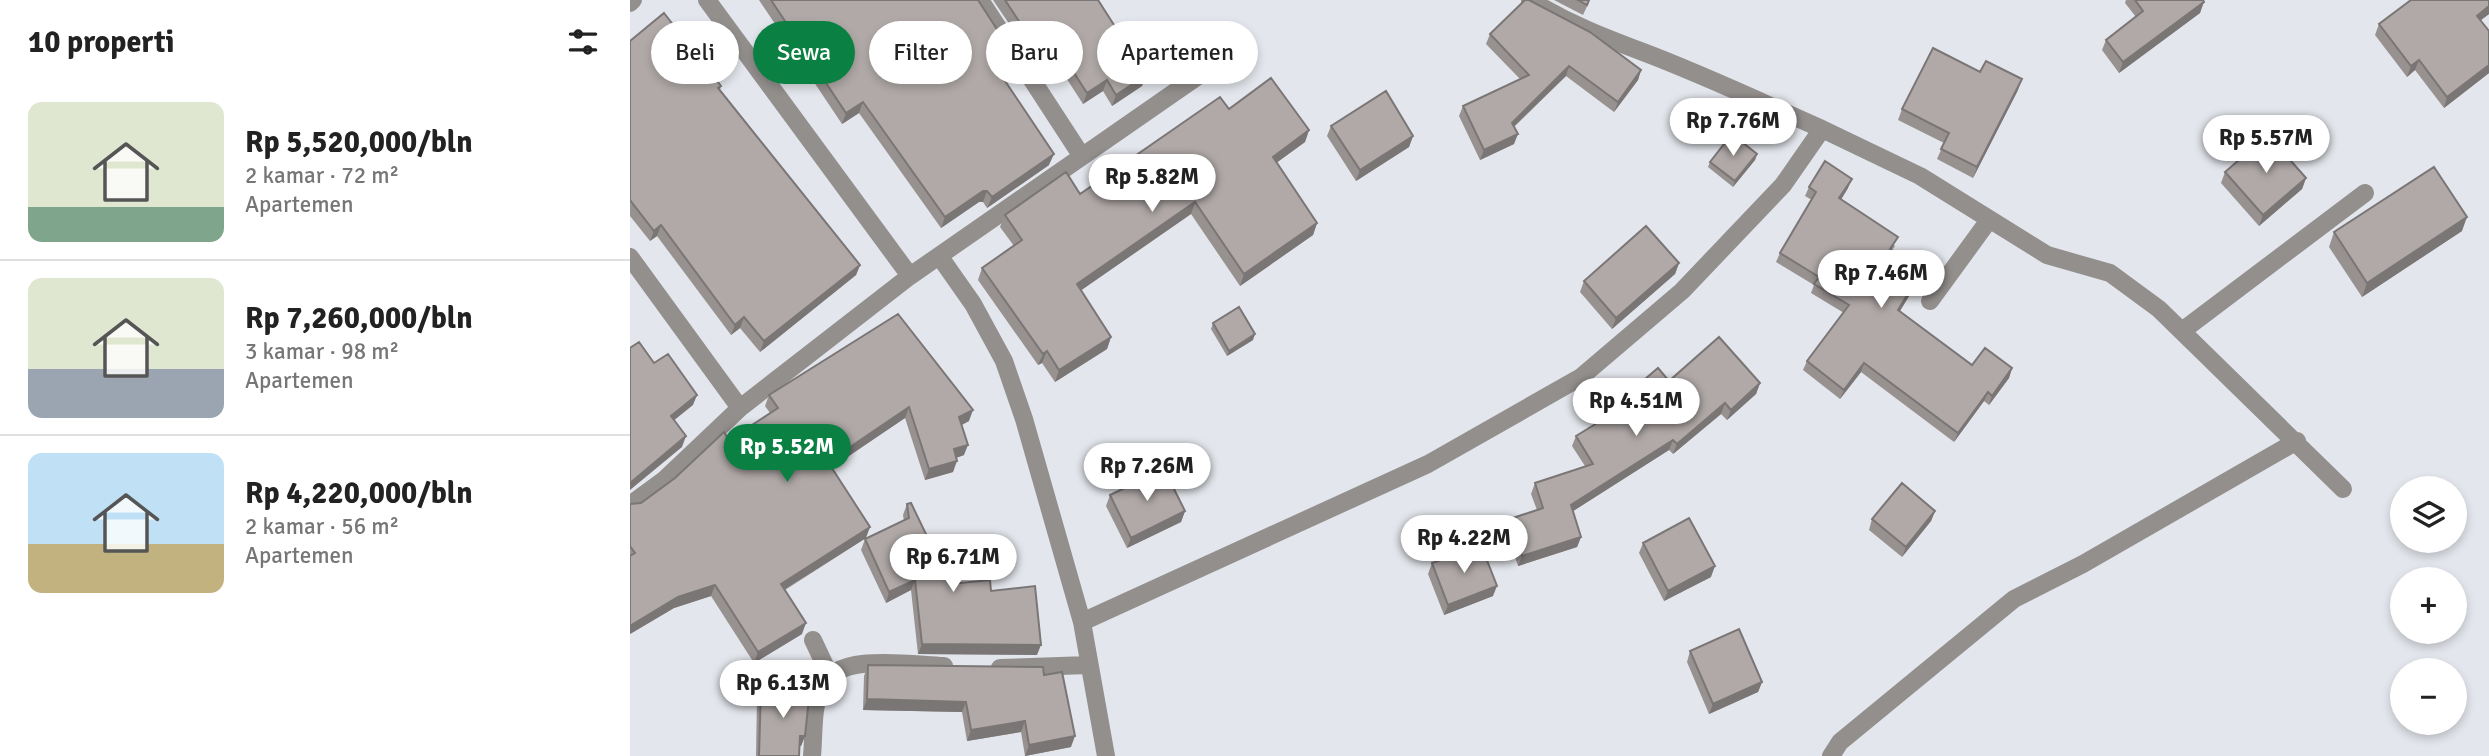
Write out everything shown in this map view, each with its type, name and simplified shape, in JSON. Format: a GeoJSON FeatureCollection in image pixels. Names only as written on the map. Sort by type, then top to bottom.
{"type":"FeatureCollection","features":[{"type":"Feature","properties":{"kind":"street"},"geometry":{"type":"LineString","coordinates":[[707,0],[910,276]]}},
{"type":"Feature","properties":{"kind":"street"},"geometry":{"type":"LineString","coordinates":[[980,0],[1081,155]]}},
{"type":"Feature","properties":{"kind":"street"},"geometry":{"type":"LineString","coordinates":[[1530,0],[1559,18],[1822,129],[1920,176],[2047,256],[2110,273],[2149,301],[2182,331],[2343,489]]}},
{"type":"Feature","properties":{"kind":"street"},"geometry":{"type":"LineString","coordinates":[[630,505],[664,480],[740,408],[910,276],[1186,84]]}},
{"type":"Feature","properties":{"kind":"street"},"geometry":{"type":"LineString","coordinates":[[1082,622],[1428,464],[1581,377],[1682,291],[1783,185],[1822,129]]}},
{"type":"Feature","properties":{"kind":"street"},"geometry":{"type":"LineString","coordinates":[[2182,331],[2365,193]]}},
{"type":"Feature","properties":{"kind":"street"},"geometry":{"type":"LineString","coordinates":[[1930,301],[1989,220]]}},
{"type":"Feature","properties":{"kind":"street"},"geometry":{"type":"LineString","coordinates":[[630,257],[740,408]]}},
{"type":"Feature","properties":{"kind":"street"},"geometry":{"type":"LineString","coordinates":[[940,257],[973,304],[1004,361],[1024,419],[1082,622],[1106,756]]}},
{"type":"Feature","properties":{"kind":"street"},"geometry":{"type":"LineString","coordinates":[[1831,756],[1840,742],[2014,598],[2083,564],[2297,441]]}},
{"type":"Feature","properties":{"kind":"street"},"geometry":{"type":"LineString","coordinates":[[813,640],[829,674]]}},
{"type":"Feature","properties":{"kind":"street"},"geometry":{"type":"LineString","coordinates":[[812,756],[820,688],[829,674],[855,664],[972,667],[1088,665]]}},
{"type":"Feature","properties":{"kind":"building"},"geometry":{"type":"Polygon","coordinates":[[[771,0],[978,0],[992,21],[986,21],[986,84],[1007,84],[1054,154],[992,197],[987,191],[983,191],[945,217],[863,102],[846,113],[827,84],[855,84],[855,21],[785,21],[771,0]]]}},
{"type":"Feature","properties":{"kind":"building"},"geometry":{"type":"Polygon","coordinates":[[[1005,0],[1098,0],[1111,21],[1097,21],[1097,84],[1101,84],[1087,93],[1081,84],[1083,21],[1019,21],[1005,0]]]}},
{"type":"Feature","properties":{"kind":"building"},"geometry":{"type":"Polygon","coordinates":[[[1525,0],[1590,32],[1641,70],[1618,102],[1569,66],[1512,123],[1518,134],[1484,150],[1463,106],[1529,75],[1490,34],[1525,0]]]}},
{"type":"Feature","properties":{"kind":"building"},"geometry":{"type":"Polygon","coordinates":[[[2135,0],[2204,2],[2123,62],[2106,40],[2143,11],[2135,0]]]}},
{"type":"Feature","properties":{"kind":"building"},"geometry":{"type":"Polygon","coordinates":[[[2411,0],[2489,0],[2489,6],[2477,16],[2489,31],[2489,65],[2447,97],[2419,60],[2411,66],[2379,24],[2411,0]]]}},
{"type":"Feature","properties":{"kind":"building"},"geometry":{"type":"Polygon","coordinates":[[[664,13],[670,21],[654,21],[664,13]]]}},
{"type":"Feature","properties":{"kind":"building"},"geometry":{"type":"Polygon","coordinates":[[[651,24],[651,84],[719,84],[721,86],[718,88],[860,265],[764,341],[744,317],[735,325],[661,225],[654,231],[630,200],[630,41],[651,24]]]}},
{"type":"Feature","properties":{"kind":"building"},"geometry":{"type":"Polygon","coordinates":[[[1933,48],[1980,72],[1986,61],[2022,79],[1977,167],[1941,149],[1949,133],[1902,109],[1933,48]]]}},
{"type":"Feature","properties":{"kind":"building"},"geometry":{"type":"Polygon","coordinates":[[[1271,78],[1309,130],[1273,157],[1317,223],[1244,274],[1195,202],[1077,284],[1111,337],[1059,370],[1047,351],[1043,354],[982,268],[1022,240],[1005,215],[1066,172],[1080,194],[1220,97],[1229,109],[1271,78]]]}},
{"type":"Feature","properties":{"kind":"building"},"geometry":{"type":"Polygon","coordinates":[[[1109,84],[1132,84],[1116,95],[1109,84]]]}},
{"type":"Feature","properties":{"kind":"building"},"geometry":{"type":"Polygon","coordinates":[[[1386,91],[1413,136],[1360,170],[1331,126],[1386,91]]]}},
{"type":"Feature","properties":{"kind":"building"},"geometry":{"type":"Polygon","coordinates":[[[1732,134],[1757,154],[1735,181],[1710,162],[1732,134]]]}},
{"type":"Feature","properties":{"kind":"building"},"geometry":{"type":"Polygon","coordinates":[[[2268,135],[2306,178],[2263,215],[2225,172],[2268,135]]]}},
{"type":"Feature","properties":{"kind":"building"},"geometry":{"type":"Polygon","coordinates":[[[1825,161],[1852,179],[1839,198],[1898,237],[1890,249],[1923,269],[1898,310],[1972,365],[1985,348],[2012,368],[1992,396],[1988,392],[1958,433],[1864,363],[1844,390],[1807,361],[1849,305],[1814,284],[1819,277],[1780,253],[1816,192],[1809,187],[1825,161]]]}},
{"type":"Feature","properties":{"kind":"building"},"geometry":{"type":"Polygon","coordinates":[[[2434,167],[2467,217],[2367,283],[2334,232],[2434,167]]]}},
{"type":"Feature","properties":{"kind":"building"},"geometry":{"type":"Polygon","coordinates":[[[1646,226],[1679,263],[1616,318],[1584,281],[1646,226]]]}},
{"type":"Feature","properties":{"kind":"building"},"geometry":{"type":"Polygon","coordinates":[[[1239,307],[1255,334],[1229,351],[1213,323],[1239,307]]]}},
{"type":"Feature","properties":{"kind":"building"},"geometry":{"type":"Polygon","coordinates":[[[898,314],[973,410],[959,417],[968,445],[954,449],[957,461],[929,469],[909,407],[828,462],[870,527],[781,584],[806,623],[758,652],[715,585],[678,597],[630,626],[630,556],[635,553],[630,546],[630,504],[641,503],[675,478],[724,432],[729,440],[778,408],[769,395],[898,314]]]}},
{"type":"Feature","properties":{"kind":"building"},"geometry":{"type":"Polygon","coordinates":[[[1719,337],[1760,383],[1731,410],[1725,403],[1677,444],[1673,440],[1571,505],[1581,537],[1522,556],[1510,519],[1543,508],[1535,483],[1593,464],[1576,436],[1602,420],[1634,394],[1631,391],[1658,368],[1669,381],[1719,337]]]}},
{"type":"Feature","properties":{"kind":"building"},"geometry":{"type":"Polygon","coordinates":[[[639,342],[654,363],[668,354],[697,395],[671,416],[686,436],[630,483],[630,348],[639,342]]]}},
{"type":"Feature","properties":{"kind":"building"},"geometry":{"type":"Polygon","coordinates":[[[1164,469],[1185,511],[1131,538],[1110,495],[1164,469]]]}},
{"type":"Feature","properties":{"kind":"building"},"geometry":{"type":"Polygon","coordinates":[[[1902,483],[1935,511],[1906,547],[1872,519],[1902,483]]]}},
{"type":"Feature","properties":{"kind":"building"},"geometry":{"type":"Polygon","coordinates":[[[911,503],[950,584],[990,580],[991,591],[1035,586],[1041,645],[922,644],[915,580],[889,592],[865,539],[909,518],[907,504],[911,503]]]}},
{"type":"Feature","properties":{"kind":"building"},"geometry":{"type":"Polygon","coordinates":[[[1689,518],[1715,566],[1668,591],[1643,543],[1689,518]]]}},
{"type":"Feature","properties":{"kind":"building"},"geometry":{"type":"Polygon","coordinates":[[[1481,545],[1497,586],[1448,605],[1432,563],[1481,545]]]}},
{"type":"Feature","properties":{"kind":"building"},"geometry":{"type":"Polygon","coordinates":[[[1739,629],[1762,682],[1713,704],[1690,651],[1739,629]]]}},
{"type":"Feature","properties":{"kind":"building"},"geometry":{"type":"Polygon","coordinates":[[[868,665],[1043,667],[1044,675],[1062,672],[1075,736],[1029,745],[1025,721],[971,730],[966,702],[867,699],[868,665]]]}},
{"type":"Feature","properties":{"kind":"building"},"geometry":{"type":"Polygon","coordinates":[[[761,686],[810,688],[805,736],[800,736],[799,756],[759,756],[761,686]]]}}]}
